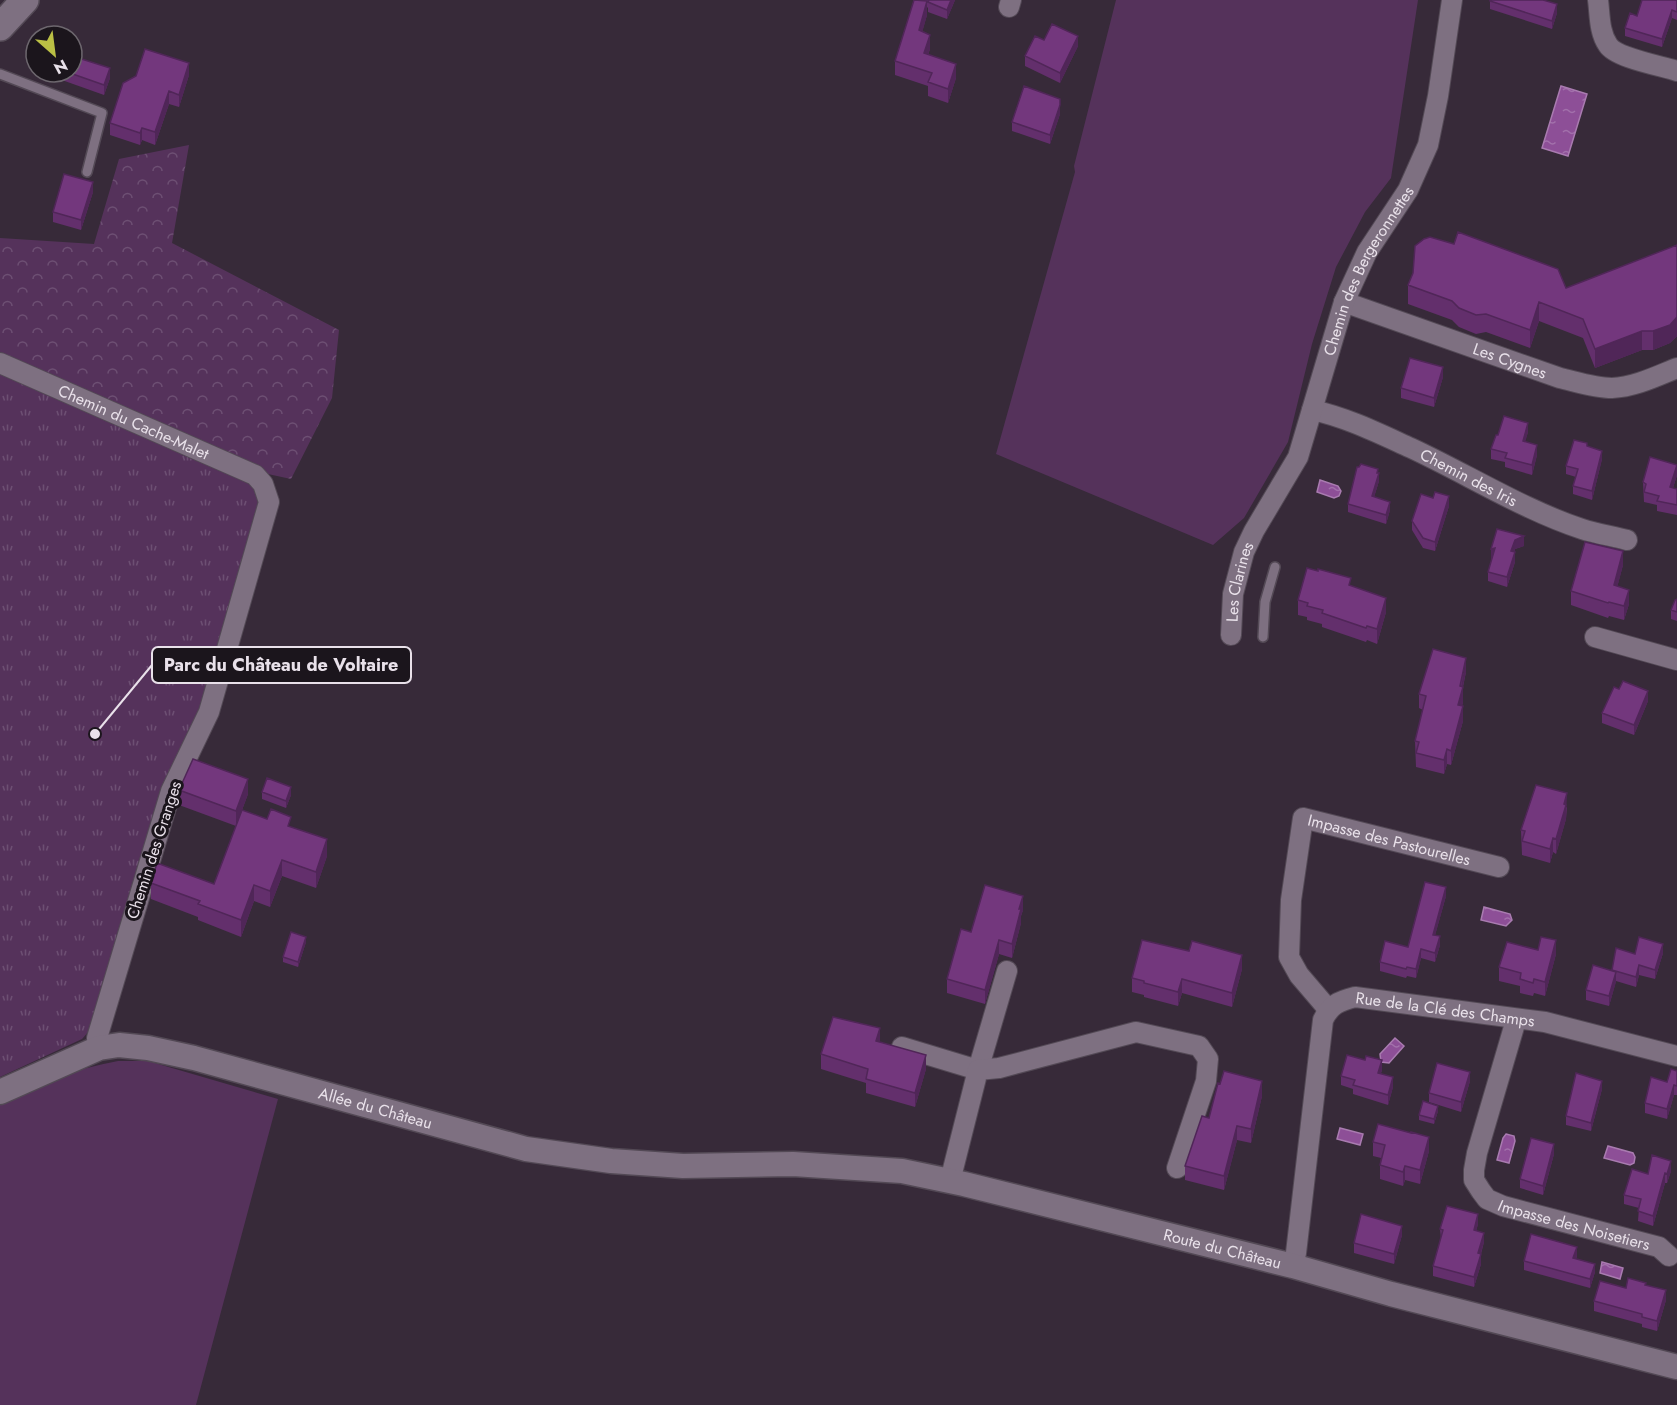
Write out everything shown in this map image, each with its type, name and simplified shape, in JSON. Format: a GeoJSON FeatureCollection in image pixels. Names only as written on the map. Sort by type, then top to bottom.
{"type":"FeatureCollection","features":[{"type":"Feature","properties":{"kind":"main road"},"geometry":{"type":"LineString","coordinates":[[0,27],[25,0]]}},
{"type":"Feature","properties":{"kind":"street","name":"Chemin des Bergeronnettes"},"geometry":{"type":"LineString","coordinates":[[1254,531],[1298,457],[1344,302],[1366,252],[1408,190],[1428,145],[1438,96],[1452,0]]}},
{"type":"Feature","properties":{"kind":"street"},"geometry":{"type":"LineString","coordinates":[[1598,0],[1601,31],[1608,47],[1622,55],[1677,71]]}},
{"type":"Feature","properties":{"kind":"street","name":"Les Cygnes"},"geometry":{"type":"LineString","coordinates":[[1344,302],[1560,378],[1582,383],[1612,388],[1639,383],[1677,368]]}},
{"type":"Feature","properties":{"kind":"street","name":"Chemin du Cache-Malet"},"geometry":{"type":"LineString","coordinates":[[0,363],[230,463],[255,475],[263,484]]}},
{"type":"Feature","properties":{"kind":"street","name":"Chemin des Iris"},"geometry":{"type":"LineString","coordinates":[[1312,410],[1323,412],[1387,437],[1463,472],[1529,507],[1583,529],[1627,540]]}},
{"type":"Feature","properties":{"kind":"street","name":"Chemin des Granges"},"geometry":{"type":"LineString","coordinates":[[99,1048],[97,1038],[171,790],[209,712],[265,521],[269,502],[263,484]]}},
{"type":"Feature","properties":{"kind":"street","name":"Les Clarines"},"geometry":{"type":"LineString","coordinates":[[1231,635],[1233,594],[1244,552],[1254,531]]}},
{"type":"Feature","properties":{"kind":"street"},"geometry":{"type":"LineString","coordinates":[[1595,637],[1677,660]]}},
{"type":"Feature","properties":{"kind":"street","name":"Impasse des Pastourelles"},"geometry":{"type":"LineString","coordinates":[[1328,1009],[1299,975],[1289,957],[1292,900],[1303,818],[1499,867]]}},
{"type":"Feature","properties":{"kind":"street"},"geometry":{"type":"LineString","coordinates":[[950,1181],[1006,971]]}},
{"type":"Feature","properties":{"kind":"street","name":"Rue de la Clé des Champs"},"geometry":{"type":"LineString","coordinates":[[1328,1009],[1341,1000],[1355,997],[1516,1020],[1545,1022],[1677,1056]]}},
{"type":"Feature","properties":{"kind":"street"},"geometry":{"type":"LineString","coordinates":[[1293,1266],[1323,1020],[1328,1009]]}},
{"type":"Feature","properties":{"kind":"street","name":"Impasse des Noisetiers"},"geometry":{"type":"LineString","coordinates":[[1516,1020],[1477,1153],[1474,1180],[1480,1191],[1487,1199],[1503,1206],[1659,1246],[1669,1256]]}},
{"type":"Feature","properties":{"kind":"street"},"geometry":{"type":"LineString","coordinates":[[902,1047],[978,1070],[999,1068],[1136,1032],[1199,1046],[1208,1059],[1206,1082],[1177,1168]]}},
{"type":"Feature","properties":{"kind":"street","name":"Allée du Château"},"geometry":{"type":"LineString","coordinates":[[0,1092],[99,1048],[119,1046],[148,1048],[194,1058],[526,1149],[621,1162],[683,1166],[762,1164]]}},
{"type":"Feature","properties":{"kind":"street","name":"Route du Château"},"geometry":{"type":"LineString","coordinates":[[762,1164],[861,1167],[902,1171],[950,1181],[1293,1266],[1402,1297],[1677,1367]]}},
{"type":"Feature","properties":{"kind":"lane"},"geometry":{"type":"LineString","coordinates":[[0,74],[102,113],[87,172]]}},
{"type":"Feature","properties":{"kind":"lane"},"geometry":{"type":"LineString","coordinates":[[1263,638],[1265,602],[1275,567]]}},
{"type":"Feature","properties":{"kind":"green space"},"geometry":{"type":"Polygon","coordinates":[[[1116,0],[1418,0],[1391,178],[1365,212],[1336,267],[1312,344],[1288,442],[1244,518],[1213,545],[996,454],[1075,172],[1074,166],[1116,0]]]}},
{"type":"Feature","properties":{"kind":"green space"},"geometry":{"type":"Polygon","coordinates":[[[189,145],[172,243],[339,330],[332,398],[291,479],[268,474],[0,354],[0,238],[94,244],[119,159],[189,145]]]}},
{"type":"Feature","properties":{"kind":"green space"},"geometry":{"type":"Polygon","coordinates":[[[0,371],[249,481],[255,488],[262,506],[202,706],[99,1008],[89,1031],[82,1039],[0,1077],[0,371]]]}},
{"type":"Feature","properties":{"kind":"green space"},"geometry":{"type":"Polygon","coordinates":[[[118,1061],[148,1061],[278,1099],[196,1405],[0,1405],[0,1104],[57,1077],[118,1061]]]}},
{"type":"Feature","properties":{"kind":"water"},"geometry":{"type":"Polygon","coordinates":[[[1561,86],[1587,94],[1568,156],[1542,148],[1561,86]]]}},
{"type":"Feature","properties":{"kind":"water"},"geometry":{"type":"Polygon","coordinates":[[[1320,480],[1338,486],[1341,491],[1339,496],[1334,498],[1317,492],[1320,480]]]}},
{"type":"Feature","properties":{"kind":"water"},"geometry":{"type":"Polygon","coordinates":[[[1484,907],[1510,914],[1512,920],[1506,926],[1481,920],[1484,907]]]}},
{"type":"Feature","properties":{"kind":"water"},"geometry":{"type":"Polygon","coordinates":[[[1395,1038],[1404,1046],[1389,1063],[1381,1062],[1380,1054],[1395,1038]]]}},
{"type":"Feature","properties":{"kind":"water"},"geometry":{"type":"Polygon","coordinates":[[[1340,1128],[1363,1134],[1360,1145],[1337,1139],[1340,1128]]]}},
{"type":"Feature","properties":{"kind":"water"},"geometry":{"type":"Polygon","coordinates":[[[1506,1134],[1514,1136],[1515,1141],[1509,1163],[1497,1160],[1506,1134]]]}},
{"type":"Feature","properties":{"kind":"water"},"geometry":{"type":"Polygon","coordinates":[[[1608,1146],[1633,1153],[1634,1163],[1630,1165],[1604,1158],[1608,1146]]]}},
{"type":"Feature","properties":{"kind":"water"},"geometry":{"type":"Polygon","coordinates":[[[1602,1262],[1623,1268],[1620,1279],[1600,1273],[1602,1262]]]}},
{"type":"Feature","properties":{"kind":"building"},"geometry":{"type":"Polygon","coordinates":[[[914,0],[927,1],[919,30],[930,35],[924,53],[956,64],[948,89],[928,82],[932,73],[895,61],[914,0]]]}},
{"type":"Feature","properties":{"kind":"building"},"geometry":{"type":"Polygon","coordinates":[[[929,0],[951,0],[947,10],[928,2],[929,0]]]}},
{"type":"Feature","properties":{"kind":"building"},"geometry":{"type":"Polygon","coordinates":[[[1490,0],[1543,0],[1557,4],[1552,21],[1490,0]]]}},
{"type":"Feature","properties":{"kind":"building"},"geometry":{"type":"Polygon","coordinates":[[[1642,0],[1677,0],[1677,12],[1672,10],[1662,39],[1625,28],[1630,13],[1637,16],[1642,0]]]}},
{"type":"Feature","properties":{"kind":"building"},"geometry":{"type":"Polygon","coordinates":[[[1052,24],[1078,36],[1060,73],[1025,56],[1035,36],[1044,40],[1052,24]]]}},
{"type":"Feature","properties":{"kind":"building"},"geometry":{"type":"Polygon","coordinates":[[[145,49],[189,63],[179,95],[169,91],[155,132],[142,128],[140,133],[110,123],[123,83],[136,76],[145,49]]]}},
{"type":"Feature","properties":{"kind":"building"},"geometry":{"type":"Polygon","coordinates":[[[84,60],[110,68],[104,85],[84,78],[84,60]]]}},
{"type":"Feature","properties":{"kind":"building"},"geometry":{"type":"Polygon","coordinates":[[[1024,86],[1060,99],[1050,135],[1012,122],[1024,86]]]}},
{"type":"Feature","properties":{"kind":"building"},"geometry":{"type":"Polygon","coordinates":[[[64,174],[93,182],[81,220],[53,212],[64,174]]]}},
{"type":"Feature","properties":{"kind":"building"},"geometry":{"type":"Polygon","coordinates":[[[1458,232],[1558,269],[1566,288],[1677,245],[1677,317],[1670,325],[1653,331],[1642,331],[1595,349],[1583,319],[1539,302],[1530,330],[1486,314],[1476,315],[1459,308],[1452,301],[1408,285],[1413,273],[1415,246],[1430,237],[1454,244],[1458,232]]]}},
{"type":"Feature","properties":{"kind":"building"},"geometry":{"type":"Polygon","coordinates":[[[1410,358],[1443,367],[1434,398],[1401,388],[1410,358]]]}},
{"type":"Feature","properties":{"kind":"building"},"geometry":{"type":"Polygon","coordinates":[[[1504,416],[1528,423],[1523,441],[1537,445],[1532,465],[1505,458],[1507,453],[1491,449],[1504,416]]]}},
{"type":"Feature","properties":{"kind":"building"},"geometry":{"type":"Polygon","coordinates":[[[1574,440],[1587,443],[1587,446],[1602,451],[1592,491],[1573,486],[1578,469],[1566,466],[1574,440]]]}},
{"type":"Feature","properties":{"kind":"building"},"geometry":{"type":"Polygon","coordinates":[[[1650,457],[1677,465],[1670,487],[1677,489],[1677,505],[1657,501],[1659,496],[1644,492],[1646,484],[1643,482],[1650,457]]]}},
{"type":"Feature","properties":{"kind":"building"},"geometry":{"type":"Polygon","coordinates":[[[1361,464],[1378,469],[1377,473],[1379,473],[1372,496],[1390,502],[1386,515],[1348,504],[1357,467],[1361,464]]]}},
{"type":"Feature","properties":{"kind":"building"},"geometry":{"type":"Polygon","coordinates":[[[1435,492],[1449,496],[1435,542],[1423,538],[1412,521],[1421,494],[1433,498],[1435,492]]]}},
{"type":"Feature","properties":{"kind":"building"},"geometry":{"type":"Polygon","coordinates":[[[1497,529],[1524,536],[1515,540],[1511,551],[1515,552],[1507,577],[1488,572],[1495,548],[1491,549],[1497,529]]]}},
{"type":"Feature","properties":{"kind":"building"},"geometry":{"type":"Polygon","coordinates":[[[1585,542],[1623,551],[1614,585],[1629,590],[1624,606],[1571,591],[1585,542]]]}},
{"type":"Feature","properties":{"kind":"building"},"geometry":{"type":"Polygon","coordinates":[[[1307,568],[1351,578],[1349,585],[1386,598],[1377,629],[1367,626],[1366,628],[1322,613],[1323,610],[1307,606],[1308,603],[1298,600],[1307,568]]]}},
{"type":"Feature","properties":{"kind":"building"},"geometry":{"type":"Polygon","coordinates":[[[1677,599],[1677,612],[1671,610],[1677,599]]]}},
{"type":"Feature","properties":{"kind":"building"},"geometry":{"type":"Polygon","coordinates":[[[1433,649],[1466,658],[1460,686],[1463,687],[1458,705],[1463,706],[1451,751],[1447,749],[1444,760],[1416,753],[1419,742],[1415,741],[1426,696],[1419,694],[1433,649]]]}},
{"type":"Feature","properties":{"kind":"building"},"geometry":{"type":"Polygon","coordinates":[[[1623,681],[1648,691],[1634,725],[1602,713],[1614,687],[1619,689],[1623,681]]]}},
{"type":"Feature","properties":{"kind":"building"},"geometry":{"type":"Polygon","coordinates":[[[193,759],[248,779],[236,811],[179,790],[193,759]]]}},
{"type":"Feature","properties":{"kind":"building"},"geometry":{"type":"Polygon","coordinates":[[[267,778],[291,787],[286,801],[262,792],[267,778]]]}},
{"type":"Feature","properties":{"kind":"building"},"geometry":{"type":"Polygon","coordinates":[[[1536,785],[1567,793],[1564,804],[1566,805],[1556,839],[1553,838],[1550,849],[1522,841],[1525,831],[1521,830],[1536,785]]]}},
{"type":"Feature","properties":{"kind":"building"},"geometry":{"type":"Polygon","coordinates":[[[271,809],[291,817],[288,826],[327,839],[316,872],[282,860],[270,891],[254,885],[241,920],[198,904],[200,901],[151,883],[157,863],[214,884],[242,810],[267,819],[271,809]]]}},
{"type":"Feature","properties":{"kind":"building"},"geometry":{"type":"Polygon","coordinates":[[[1425,882],[1446,887],[1433,935],[1440,936],[1435,953],[1421,949],[1416,969],[1407,967],[1406,969],[1380,962],[1385,941],[1408,947],[1425,882]]]}},
{"type":"Feature","properties":{"kind":"building"},"geometry":{"type":"Polygon","coordinates":[[[985,885],[1023,896],[1012,944],[999,940],[985,990],[947,979],[961,929],[971,932],[985,885]]]}},
{"type":"Feature","properties":{"kind":"building"},"geometry":{"type":"Polygon","coordinates":[[[291,932],[306,937],[298,962],[283,957],[291,932]]]}},
{"type":"Feature","properties":{"kind":"building"},"geometry":{"type":"Polygon","coordinates":[[[1541,937],[1556,940],[1545,982],[1534,979],[1533,983],[1520,979],[1521,973],[1499,967],[1507,942],[1538,950],[1541,937]]]}},
{"type":"Feature","properties":{"kind":"building"},"geometry":{"type":"Polygon","coordinates":[[[1639,937],[1663,944],[1655,970],[1639,965],[1636,977],[1612,970],[1616,948],[1635,954],[1639,937]]]}},
{"type":"Feature","properties":{"kind":"building"},"geometry":{"type":"Polygon","coordinates":[[[1142,940],[1189,951],[1192,941],[1242,955],[1232,993],[1182,979],[1178,992],[1132,978],[1142,940]]]}},
{"type":"Feature","properties":{"kind":"building"},"geometry":{"type":"Polygon","coordinates":[[[1593,965],[1616,972],[1609,996],[1586,990],[1593,965]]]}},
{"type":"Feature","properties":{"kind":"building"},"geometry":{"type":"Polygon","coordinates":[[[833,1017],[880,1028],[876,1041],[926,1055],[915,1093],[866,1079],[868,1069],[821,1054],[833,1017]]]}},
{"type":"Feature","properties":{"kind":"building"},"geometry":{"type":"Polygon","coordinates":[[[1347,1055],[1365,1060],[1366,1056],[1382,1060],[1378,1073],[1393,1077],[1388,1095],[1353,1085],[1355,1080],[1341,1076],[1347,1055]]]}},
{"type":"Feature","properties":{"kind":"building"},"geometry":{"type":"Polygon","coordinates":[[[1437,1063],[1470,1072],[1461,1102],[1429,1093],[1437,1063]]]}},
{"type":"Feature","properties":{"kind":"building"},"geometry":{"type":"Polygon","coordinates":[[[1671,1069],[1677,1071],[1677,1086],[1674,1085],[1667,1109],[1645,1103],[1651,1077],[1667,1082],[1671,1069]]]}},
{"type":"Feature","properties":{"kind":"building"},"geometry":{"type":"Polygon","coordinates":[[[1224,1071],[1262,1081],[1251,1129],[1237,1126],[1224,1176],[1185,1166],[1202,1116],[1209,1118],[1218,1083],[1220,1084],[1224,1071]]]}},
{"type":"Feature","properties":{"kind":"building"},"geometry":{"type":"Polygon","coordinates":[[[1576,1073],[1602,1081],[1591,1123],[1566,1116],[1576,1073]]]}},
{"type":"Feature","properties":{"kind":"building"},"geometry":{"type":"Polygon","coordinates":[[[1423,1101],[1438,1106],[1434,1119],[1419,1115],[1423,1101]]]}},
{"type":"Feature","properties":{"kind":"building"},"geometry":{"type":"Polygon","coordinates":[[[1378,1124],[1429,1137],[1420,1170],[1405,1166],[1403,1172],[1380,1165],[1385,1145],[1373,1142],[1378,1124]]]}},
{"type":"Feature","properties":{"kind":"building"},"geometry":{"type":"Polygon","coordinates":[[[1531,1138],[1554,1144],[1543,1186],[1520,1179],[1531,1138]]]}},
{"type":"Feature","properties":{"kind":"building"},"geometry":{"type":"Polygon","coordinates":[[[1652,1155],[1671,1161],[1667,1174],[1665,1173],[1653,1216],[1638,1211],[1641,1199],[1624,1195],[1632,1169],[1648,1174],[1652,1155]]]}},
{"type":"Feature","properties":{"kind":"building"},"geometry":{"type":"Polygon","coordinates":[[[1447,1206],[1478,1214],[1474,1230],[1484,1233],[1474,1277],[1433,1266],[1447,1206]]]}},
{"type":"Feature","properties":{"kind":"building"},"geometry":{"type":"Polygon","coordinates":[[[1361,1214],[1402,1226],[1394,1254],[1354,1243],[1361,1214]]]}},
{"type":"Feature","properties":{"kind":"building"},"geometry":{"type":"Polygon","coordinates":[[[1531,1234],[1577,1247],[1573,1258],[1595,1264],[1590,1279],[1524,1261],[1531,1234]]]}},
{"type":"Feature","properties":{"kind":"building"},"geometry":{"type":"Polygon","coordinates":[[[1628,1278],[1666,1290],[1657,1321],[1642,1317],[1642,1314],[1594,1301],[1600,1281],[1626,1288],[1628,1278]]]}},
{"type":"Feature","properties":{"kind":"place","name":"Parc du Château de Voltaire"},"geometry":{"type":"Point","coordinates":[95,734]}}]}
